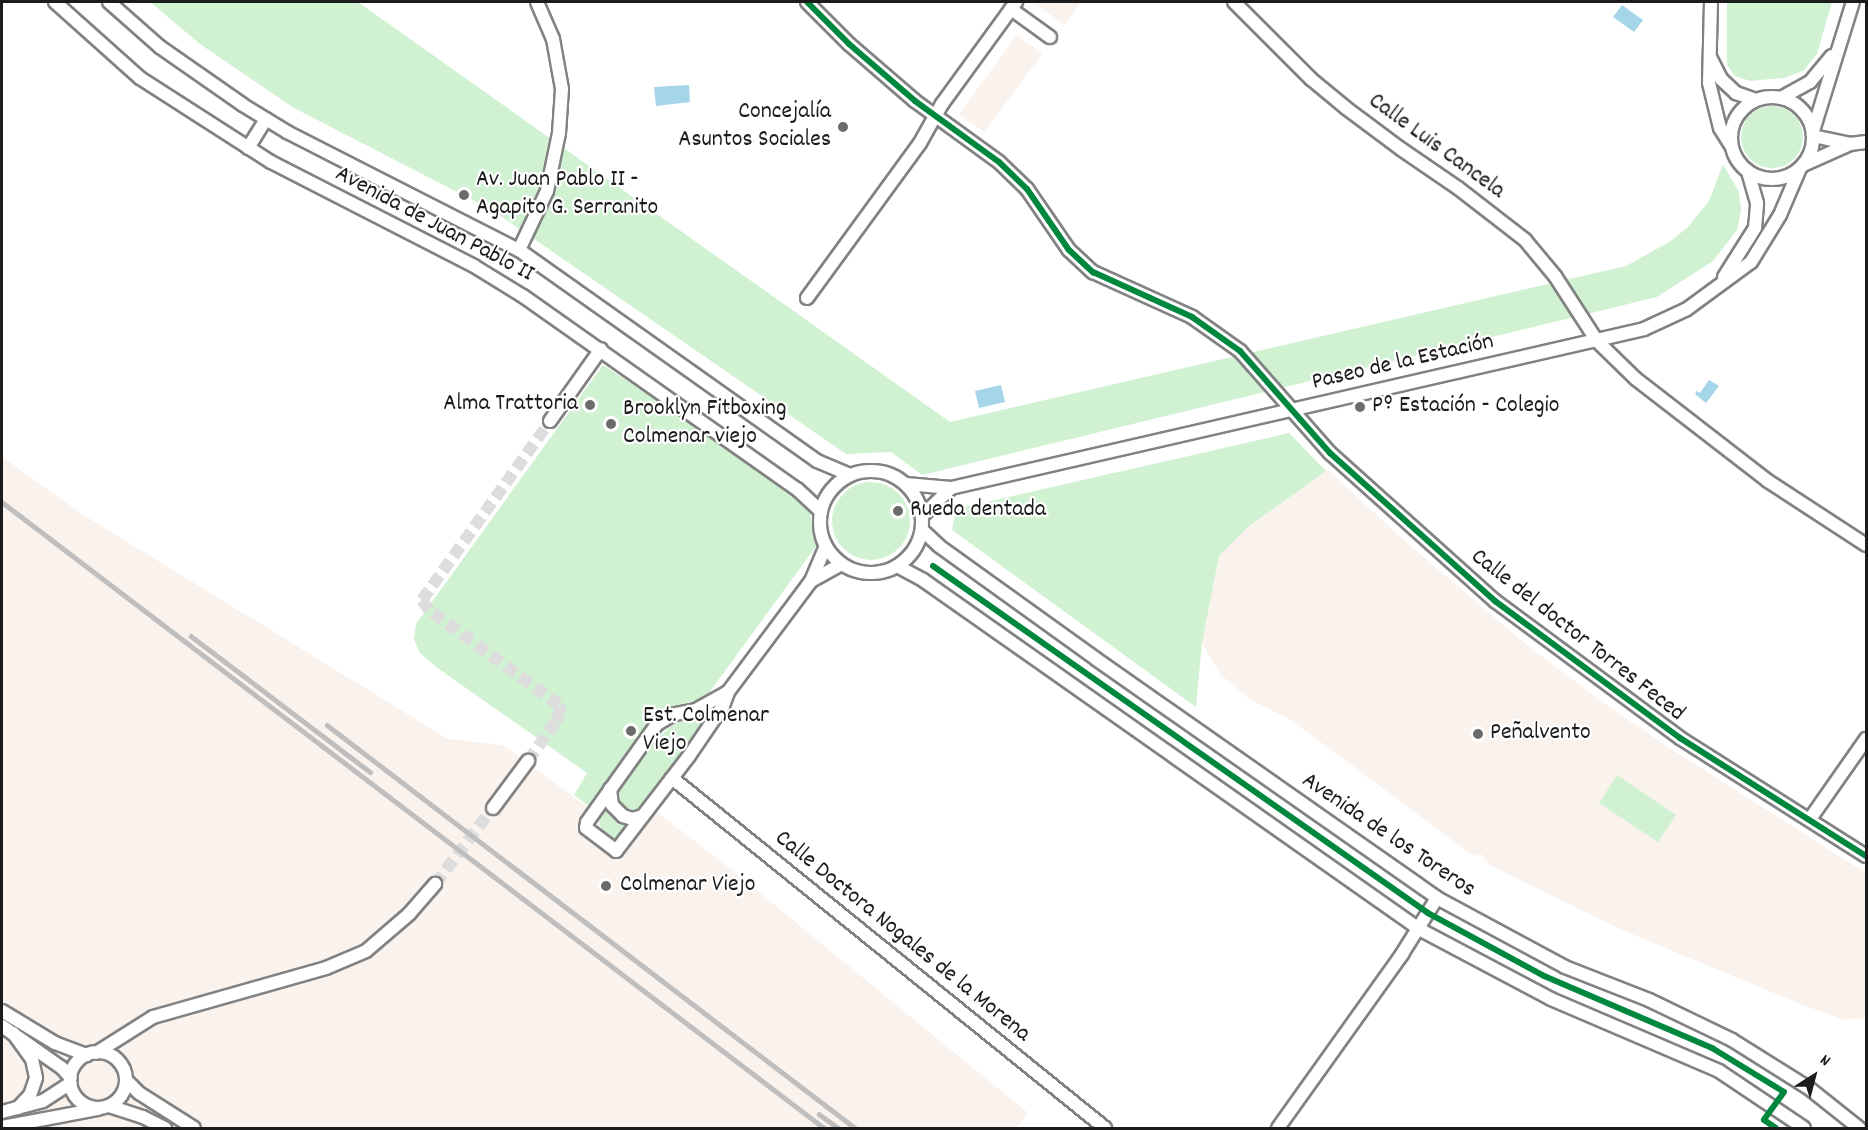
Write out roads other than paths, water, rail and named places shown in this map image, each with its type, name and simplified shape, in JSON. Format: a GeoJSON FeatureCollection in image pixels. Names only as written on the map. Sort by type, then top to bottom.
{"type":"FeatureCollection","features":[{"type":"Feature","properties":{"kind":"street","name":"Avenida de Juan Pablo II"},"geometry":{"type":"LineString","coordinates":[[55,2],[140,78],[248,148],[474,266],[601,349],[797,489],[821,511]]}},
{"type":"Feature","properties":{"kind":"street","name":"Avenida de Juan Pablo II"},"geometry":{"type":"LineString","coordinates":[[109,2],[160,47],[287,132],[519,250],[817,461],[850,475]]}},
{"type":"Feature","properties":{"kind":"street"},"geometry":{"type":"LineString","coordinates":[[519,250],[547,191],[559,133],[562,89],[553,39],[537,2]]}},
{"type":"Feature","properties":{"kind":"street","name":"Calle del doctor Torres Feced"},"geometry":{"type":"LineString","coordinates":[[807,2],[849,44],[935,116],[999,162],[1027,189],[1069,250],[1093,272],[1192,317],[1222,337],[1257,368],[1330,453],[1495,601],[1680,738],[1866,856]]}},
{"type":"Feature","properties":{"kind":"street","name":"Calle Luis Cancela"},"geometry":{"type":"LineString","coordinates":[[1234,2],[1311,79],[1346,108],[1458,188],[1525,240],[1555,276],[1598,340]]}},
{"type":"Feature","properties":{"kind":"street"},"geometry":{"type":"LineString","coordinates":[[1711,2],[1708,83],[1720,128],[1737,159],[1748,171],[1763,178],[1784,177],[1850,144],[1866,142]]}},
{"type":"Feature","properties":{"kind":"street"},"geometry":{"type":"LineString","coordinates":[[1801,167],[1808,157],[1853,2]]}},
{"type":"Feature","properties":{"kind":"street"},"geometry":{"type":"LineString","coordinates":[[807,298],[920,143],[935,116],[1013,5],[1050,37]]}},
{"type":"Feature","properties":{"kind":"street"},"geometry":{"type":"LineString","coordinates":[[1709,55],[1721,79],[1736,93],[1756,100],[1781,98],[1810,82],[1839,48]]}},
{"type":"Feature","properties":{"kind":"street"},"geometry":{"type":"LineString","coordinates":[[1781,98],[1805,114],[1813,134]]}},
{"type":"Feature","properties":{"kind":"street"},"geometry":{"type":"LineString","coordinates":[[1732,148],[1731,136],[1738,115],[1756,100]]}},
{"type":"Feature","properties":{"kind":"street"},"geometry":{"type":"LineString","coordinates":[[248,148],[266,118]]}},
{"type":"Feature","properties":{"kind":"street"},"geometry":{"type":"LineString","coordinates":[[1813,134],[1850,144]]}},
{"type":"Feature","properties":{"kind":"street","name":"Paseo de la Estación"},"geometry":{"type":"LineString","coordinates":[[906,484],[951,488],[1644,329],[1687,309],[1751,262],[1780,215],[1801,167]]}},
{"type":"Feature","properties":{"kind":"street","name":"Paseo de la Estación"},"geometry":{"type":"LineString","coordinates":[[1715,290],[1744,250],[1755,228],[1757,203],[1748,171]]}},
{"type":"Feature","properties":{"kind":"street"},"geometry":{"type":"LineString","coordinates":[[1598,340],[1636,379],[1768,481],[1866,545]]}},
{"type":"Feature","properties":{"kind":"street"},"geometry":{"type":"LineString","coordinates":[[550,421],[601,349]]}},
{"type":"Feature","properties":{"kind":"street"},"geometry":{"type":"LineString","coordinates":[[864,471],[879,471],[894,476],[906,484],[919,504],[922,516],[922,530],[916,547],[897,566],[875,573],[864,572],[842,564],[826,546],[820,523],[821,511],[834,486],[850,475],[864,471]]}},
{"type":"Feature","properties":{"kind":"street"},"geometry":{"type":"LineString","coordinates":[[922,516],[951,488]]}},
{"type":"Feature","properties":{"kind":"street","name":"Avenida de los Toreros"},"geometry":{"type":"LineString","coordinates":[[922,530],[939,546],[1096,659],[1437,898],[1565,967],[1649,1000],[1732,1040],[1810,1089],[1859,1128]]}},
{"type":"Feature","properties":{"kind":"street"},"geometry":{"type":"LineString","coordinates":[[728,692],[695,710],[672,715],[657,724],[586,822],[586,828],[616,851],[672,778],[723,706],[728,692],[811,581],[826,546]]}},
{"type":"Feature","properties":{"kind":"street"},"geometry":{"type":"LineString","coordinates":[[811,581],[842,564]]}},
{"type":"Feature","properties":{"kind":"street"},"geometry":{"type":"LineString","coordinates":[[897,566],[923,580],[1419,929],[1551,999],[1719,1071],[1804,1128]]}},
{"type":"Feature","properties":{"kind":"street"},"geometry":{"type":"LineString","coordinates":[[1810,819],[1866,739]]}},
{"type":"Feature","properties":{"kind":"street"},"geometry":{"type":"LineString","coordinates":[[493,808],[528,761]]}},
{"type":"Feature","properties":{"kind":"street","name":"Calle Doctora Nogales de la Morena"},"geometry":{"type":"LineString","coordinates":[[672,778],[1105,1128]]}},
{"type":"Feature","properties":{"kind":"street"},"geometry":{"type":"LineString","coordinates":[[610,789],[612,805],[623,816],[632,819],[643,816]]}},
{"type":"Feature","properties":{"kind":"street"},"geometry":{"type":"LineString","coordinates":[[2,1112],[43,1101],[71,1081],[76,1064],[153,1017],[326,968],[366,951],[409,914],[435,884]]}},
{"type":"Feature","properties":{"kind":"street"},"geometry":{"type":"LineString","coordinates":[[1278,1128],[1419,929],[1437,898]]}},
{"type":"Feature","properties":{"kind":"street"},"geometry":{"type":"LineString","coordinates":[[2,1011],[55,1043],[92,1054],[104,1053],[117,1061],[126,1080],[139,1093],[194,1128]]}},
{"type":"Feature","properties":{"kind":"street"},"geometry":{"type":"LineString","coordinates":[[2,1026],[62,1068],[71,1081],[78,1099],[93,1108],[105,1107],[143,1117],[165,1128]]}},
{"type":"Feature","properties":{"kind":"street"},"geometry":{"type":"LineString","coordinates":[[13,1033],[32,1059],[36,1078],[30,1095],[18,1108]]}},
{"type":"Feature","properties":{"kind":"street"},"geometry":{"type":"LineString","coordinates":[[117,1061],[126,1034]]}},
{"type":"Feature","properties":{"kind":"street"},"geometry":{"type":"LineString","coordinates":[[2,1127],[105,1107],[122,1095],[126,1080]]}},
{"type":"Feature","properties":{"kind":"water"},"geometry":{"type":"Polygon","coordinates":[[[1622,5],[1643,20],[1634,32],[1613,17],[1622,5]]]}},
{"type":"Feature","properties":{"kind":"water"},"geometry":{"type":"Polygon","coordinates":[[[689,85],[690,102],[656,106],[654,87],[689,85]]]}},
{"type":"Feature","properties":{"kind":"water"},"geometry":{"type":"Polygon","coordinates":[[[1709,380],[1719,386],[1706,403],[1695,394],[1697,391],[1700,393],[1709,380]]]}},
{"type":"Feature","properties":{"kind":"water"},"geometry":{"type":"Polygon","coordinates":[[[1001,385],[1005,402],[979,408],[975,391],[1001,385]]]}},
{"type":"Feature","properties":{"kind":"tunnel"},"geometry":{"type":"LineString","coordinates":[[528,761],[556,721],[560,713],[559,705],[429,610],[422,600],[550,421]]}},
{"type":"Feature","properties":{"kind":"tunnel"},"geometry":{"type":"LineString","coordinates":[[435,884],[493,808]]}},
{"type":"Feature","properties":{"kind":"railway"},"geometry":{"type":"LineString","coordinates":[[2,502],[824,1128]]}},
{"type":"Feature","properties":{"kind":"railway"},"geometry":{"type":"LineString","coordinates":[[191,636],[370,772]]}},
{"type":"Feature","properties":{"kind":"railway"},"geometry":{"type":"LineString","coordinates":[[327,725],[855,1128]]}},
{"type":"Feature","properties":{"kind":"railway"},"geometry":{"type":"LineString","coordinates":[[819,1114],[838,1128]]}},
{"type":"Feature","properties":{"kind":"place","name":"Concejalía Asuntos Sociales"},"geometry":{"type":"Point","coordinates":[843,127]}},
{"type":"Feature","properties":{"kind":"place","name":"Av. Juan Pablo II - Agapito G. Serranito"},"geometry":{"type":"Point","coordinates":[464,195]}},
{"type":"Feature","properties":{"kind":"place","name":"Alma Trattoria"},"geometry":{"type":"Point","coordinates":[590,405]}},
{"type":"Feature","properties":{"kind":"place","name":"Pº Estación - Colegio"},"geometry":{"type":"Point","coordinates":[1360,407]}},
{"type":"Feature","properties":{"kind":"place","name":"Brooklyn Fitboxing Colmenar viejo"},"geometry":{"type":"Point","coordinates":[611,424]}},
{"type":"Feature","properties":{"kind":"place","name":"Rueda dentada"},"geometry":{"type":"Point","coordinates":[898,511]}},
{"type":"Feature","properties":{"kind":"place","name":"Est. Colmenar Viejo"},"geometry":{"type":"Point","coordinates":[631,731]}},
{"type":"Feature","properties":{"kind":"place","name":"Peñalvento"},"geometry":{"type":"Point","coordinates":[1478,734]}},
{"type":"Feature","properties":{"kind":"place","name":"Colmenar Viejo"},"geometry":{"type":"Point","coordinates":[606,886]}}]}
